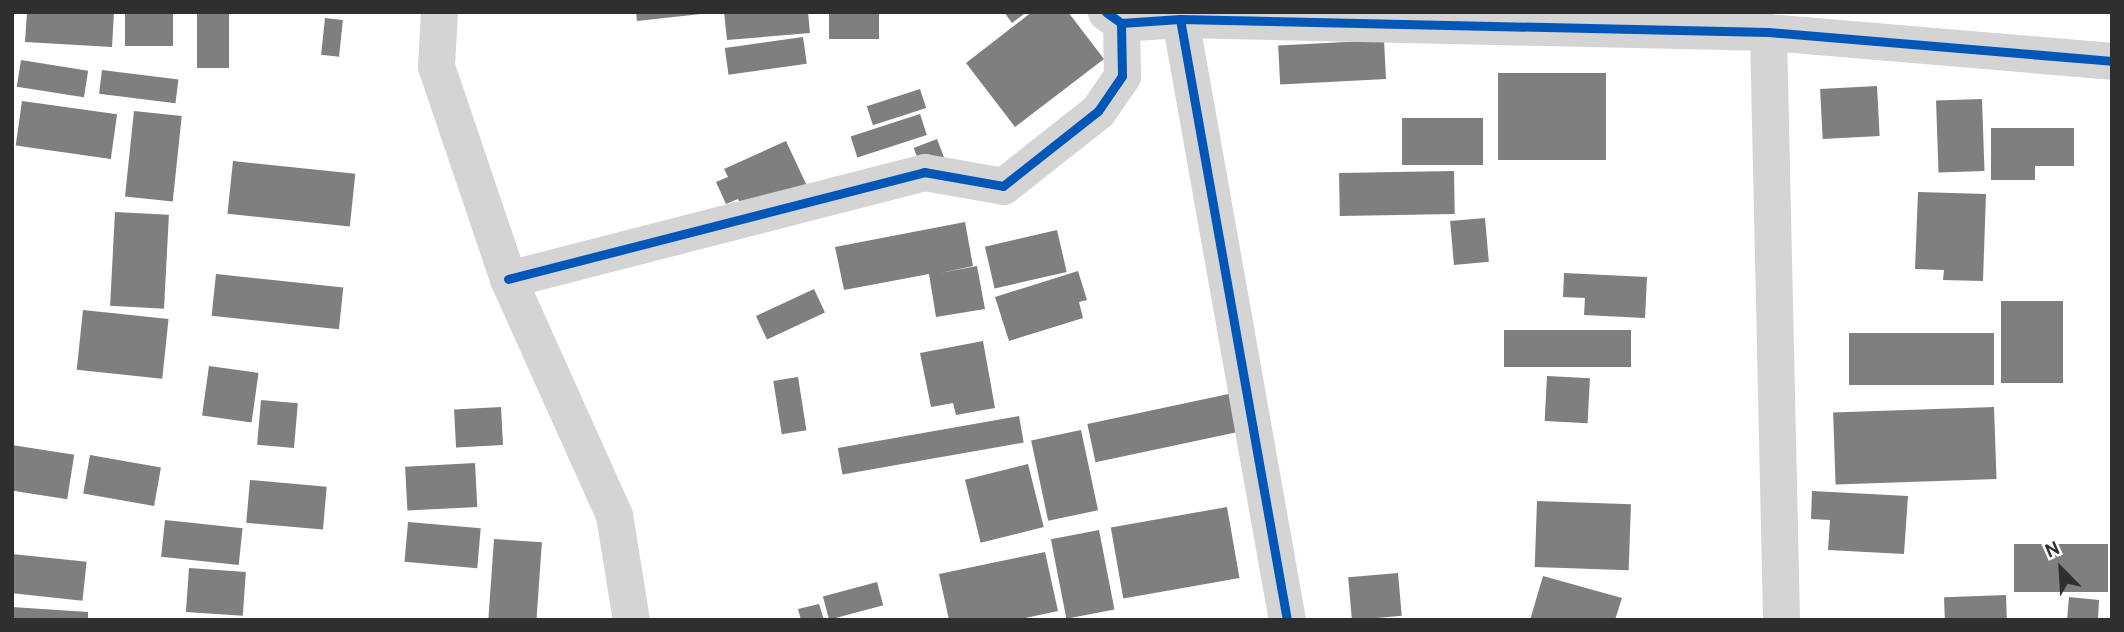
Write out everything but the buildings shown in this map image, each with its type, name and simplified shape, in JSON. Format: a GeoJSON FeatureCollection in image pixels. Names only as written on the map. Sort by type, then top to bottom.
{"type":"FeatureCollection","features":[{"type":"Feature","properties":{"kind":"street"},"geometry":{"type":"LineString","coordinates":[[439,12],[436,66],[508,279],[614,515],[631,620]]}},
{"type":"Feature","properties":{"kind":"street"},"geometry":{"type":"LineString","coordinates":[[508,279],[924,172],[1003,186],[1098,111],[1122,76],[1114,18],[1768,33],[2112,61]]}},
{"type":"Feature","properties":{"kind":"street"},"geometry":{"type":"LineString","coordinates":[[1180,19],[1276,617]]}},
{"type":"Feature","properties":{"kind":"street"},"geometry":{"type":"LineString","coordinates":[[1768,33],[1781,620]]}},
{"type":"Feature","properties":{"kind":"cycle path"},"geometry":{"type":"LineString","coordinates":[[1106,12],[1121,23],[1180,19],[1287,620]]}},
{"type":"Feature","properties":{"kind":"cycle path"},"geometry":{"type":"LineString","coordinates":[[1180,19],[1768,32],[2112,61]]}},
{"type":"Feature","properties":{"kind":"cycle path"},"geometry":{"type":"LineString","coordinates":[[508,279],[924,172],[1003,186],[1098,111],[1122,76],[1121,23]]}}]}
